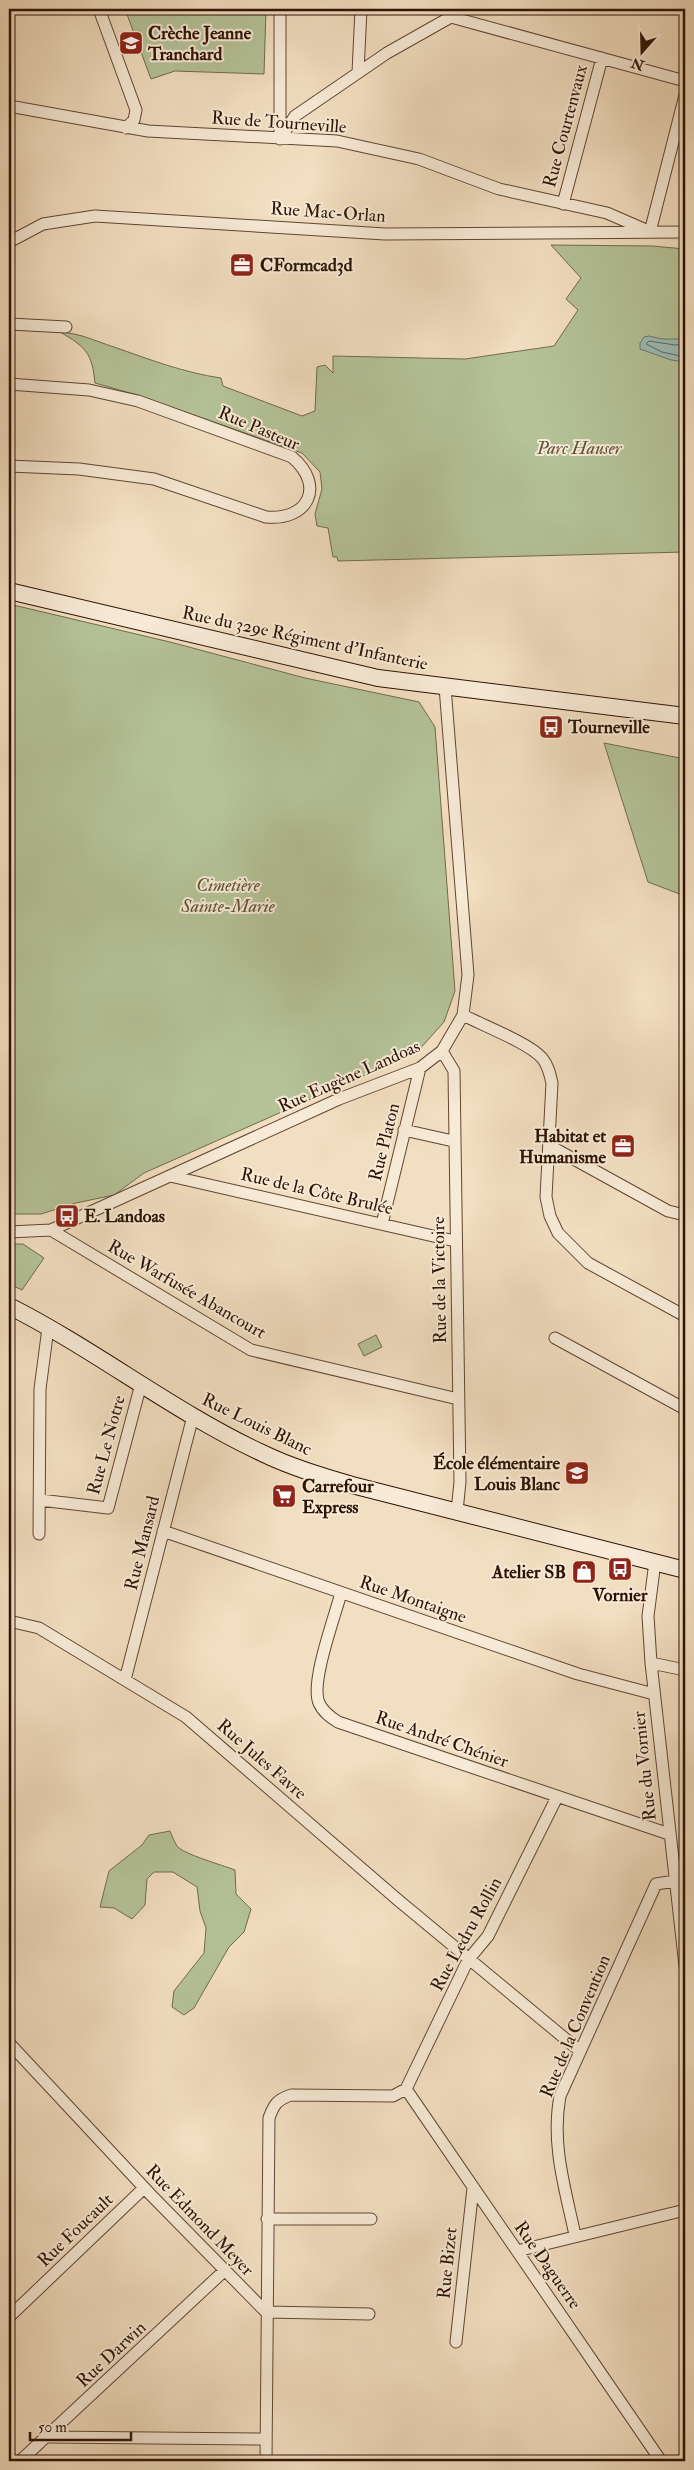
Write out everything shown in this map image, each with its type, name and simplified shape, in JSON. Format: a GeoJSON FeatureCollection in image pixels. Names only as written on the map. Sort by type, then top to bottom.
{"type":"FeatureCollection","features":[{"type":"Feature","properties":{"kind":"street"},"geometry":{"type":"LineString","coordinates":[[98,9],[136,110],[134,120],[126,128]]}},
{"type":"Feature","properties":{"kind":"street"},"geometry":{"type":"LineString","coordinates":[[280,9],[280,139]]}},
{"type":"Feature","properties":{"kind":"street"},"geometry":{"type":"LineString","coordinates":[[358,72],[361,9]]}},
{"type":"Feature","properties":{"kind":"street"},"geometry":{"type":"LineString","coordinates":[[280,139],[294,116],[358,72],[465,9]]}},
{"type":"Feature","properties":{"kind":"street"},"geometry":{"type":"LineString","coordinates":[[451,17],[685,81]]}},
{"type":"Feature","properties":{"kind":"street","name":"Rue Courtenvaux"},"geometry":{"type":"LineString","coordinates":[[563,204],[602,58]]}},
{"type":"Feature","properties":{"kind":"street"},"geometry":{"type":"LineString","coordinates":[[650,232],[685,95]]}},
{"type":"Feature","properties":{"kind":"street","name":"Rue de Tourneville"},"geometry":{"type":"LineString","coordinates":[[9,106],[126,128],[280,139],[337,141],[419,159],[499,189],[607,213],[650,232],[685,232]]}},
{"type":"Feature","properties":{"kind":"street","name":"Rue Mac-Orlan"},"geometry":{"type":"LineString","coordinates":[[9,242],[43,224],[96,216],[385,234],[650,232]]}},
{"type":"Feature","properties":{"kind":"street"},"geometry":{"type":"LineString","coordinates":[[9,324],[66,327]]}},
{"type":"Feature","properties":{"kind":"street","name":"Rue Pasteur"},"geometry":{"type":"LineString","coordinates":[[9,384],[89,390],[138,401],[292,457],[303,466],[309,476],[311,486],[301,508],[280,518],[266,517],[154,479],[79,469],[9,466]]}},
{"type":"Feature","properties":{"kind":"street","name":"Rue du 329e Régiment d'Infanterie"},"geometry":{"type":"LineString","coordinates":[[9,591],[268,654],[378,678],[685,716]]}},
{"type":"Feature","properties":{"kind":"street","name":"Rue Eugène Landoas"},"geometry":{"type":"LineString","coordinates":[[9,1232],[51,1230],[339,1099],[420,1068],[442,1051],[462,1015],[468,975],[445,687]]}},
{"type":"Feature","properties":{"kind":"street"},"geometry":{"type":"LineString","coordinates":[[462,1015],[531,1049],[542,1058],[549,1070],[552,1083],[546,1197],[550,1216],[558,1233],[588,1263],[685,1316]]}},
{"type":"Feature","properties":{"kind":"street","name":"Rue de la Victoire"},"geometry":{"type":"LineString","coordinates":[[442,1051],[454,1071],[453,1141],[460,1482],[457,1512]]}},
{"type":"Feature","properties":{"kind":"street","name":"Rue Platon"},"geometry":{"type":"LineString","coordinates":[[382,1224],[420,1068]]}},
{"type":"Feature","properties":{"kind":"street"},"geometry":{"type":"LineString","coordinates":[[404,1130],[453,1141]]}},
{"type":"Feature","properties":{"kind":"street"},"geometry":{"type":"LineString","coordinates":[[550,1146],[668,1211],[685,1215]]}},
{"type":"Feature","properties":{"kind":"street","name":"Rue de la Côte Brulée"},"geometry":{"type":"LineString","coordinates":[[170,1176],[455,1241]]}},
{"type":"Feature","properties":{"kind":"street","name":"Rue Warfusée Abancourt"},"geometry":{"type":"LineString","coordinates":[[51,1230],[251,1350],[458,1399]]}},
{"type":"Feature","properties":{"kind":"street","name":"Rue Louis Blanc"},"geometry":{"type":"LineString","coordinates":[[9,1306],[193,1416],[262,1453],[305,1471],[352,1485],[685,1570]]}},
{"type":"Feature","properties":{"kind":"street"},"geometry":{"type":"LineString","coordinates":[[39,1534],[40,1389],[48,1328]]}},
{"type":"Feature","properties":{"kind":"street"},"geometry":{"type":"LineString","coordinates":[[555,1338],[685,1409]]}},
{"type":"Feature","properties":{"kind":"street","name":"Rue Le Notre"},"geometry":{"type":"LineString","coordinates":[[40,1500],[108,1508],[141,1384]]}},
{"type":"Feature","properties":{"kind":"street","name":"Rue Mansard"},"geometry":{"type":"LineString","coordinates":[[125,1680],[193,1416]]}},
{"type":"Feature","properties":{"kind":"street","name":"Rue Montaigne"},"geometry":{"type":"LineString","coordinates":[[163,1531],[578,1674],[654,1694]]}},
{"type":"Feature","properties":{"kind":"street","name":"Rue du Vornier"},"geometry":{"type":"LineString","coordinates":[[655,1562],[648,1616],[651,1663],[685,1966]]}},
{"type":"Feature","properties":{"kind":"street","name":"Rue André Chénier"},"geometry":{"type":"LineString","coordinates":[[342,1593],[316,1681],[318,1703],[326,1714],[338,1722],[669,1834]]}},
{"type":"Feature","properties":{"kind":"street","name":"Rue Jules Favre"},"geometry":{"type":"LineString","coordinates":[[9,1621],[39,1628],[186,1717],[468,1960],[580,2051]]}},
{"type":"Feature","properties":{"kind":"street"},"geometry":{"type":"LineString","coordinates":[[651,1663],[685,1670]]}},
{"type":"Feature","properties":{"kind":"street","name":"Rue Ledru Rollin"},"geometry":{"type":"LineString","coordinates":[[406,2089],[468,1960],[488,1936],[557,1797]]}},
{"type":"Feature","properties":{"kind":"street","name":"Rue de la Convention"},"geometry":{"type":"LineString","coordinates":[[575,2235],[557,2145],[556,2121],[560,2096],[656,1884],[675,1881]]}},
{"type":"Feature","properties":{"kind":"street","name":"Rue Edmond Meyer"},"geometry":{"type":"LineString","coordinates":[[9,2043],[144,2188],[266,2312]]}},
{"type":"Feature","properties":{"kind":"street"},"geometry":{"type":"LineString","coordinates":[[266,2461],[269,2118],[274,2105],[280,2099],[291,2095],[393,2096],[406,2089]]}},
{"type":"Feature","properties":{"kind":"street","name":"Rue Daguerre"},"geometry":{"type":"LineString","coordinates":[[406,2089],[661,2461]]}},
{"type":"Feature","properties":{"kind":"street","name":"Rue Foucault"},"geometry":{"type":"LineString","coordinates":[[9,2317],[144,2188]]}},
{"type":"Feature","properties":{"kind":"street","name":"Rue Bizet"},"geometry":{"type":"LineString","coordinates":[[456,2342],[473,2188]]}},
{"type":"Feature","properties":{"kind":"street"},"geometry":{"type":"LineString","coordinates":[[517,2251],[575,2235],[685,2210]]}},
{"type":"Feature","properties":{"kind":"street"},"geometry":{"type":"LineString","coordinates":[[267,2219],[371,2219]]}},
{"type":"Feature","properties":{"kind":"street","name":"Rue Darwin"},"geometry":{"type":"LineString","coordinates":[[20,2461],[224,2271]]}},
{"type":"Feature","properties":{"kind":"street"},"geometry":{"type":"LineString","coordinates":[[266,2312],[369,2314]]}},
{"type":"Feature","properties":{"kind":"street"},"geometry":{"type":"LineString","coordinates":[[48,2436],[266,2439]]}},
{"type":"Feature","properties":{"kind":"green space"},"geometry":{"type":"Polygon","coordinates":[[[125,9],[266,9],[264,74],[175,71],[151,79],[125,9]]]}},
{"type":"Feature","properties":{"kind":"green space","name":"Parc Hauser"},"geometry":{"type":"Polygon","coordinates":[[[551,245],[652,246],[685,249],[685,552],[338,561],[337,557],[333,557],[328,528],[317,526],[315,514],[322,489],[320,472],[302,453],[137,395],[95,383],[92,364],[86,352],[76,342],[60,332],[75,334],[180,369],[221,378],[223,386],[302,416],[315,411],[317,367],[325,365],[333,373],[333,356],[465,359],[554,346],[578,310],[566,299],[581,278],[551,245]]]}},
{"type":"Feature","properties":{"kind":"green space","name":"Cimetière Sainte-Marie"},"geometry":{"type":"Polygon","coordinates":[[[9,604],[170,642],[305,678],[419,702],[435,727],[455,991],[444,1022],[417,1052],[144,1173],[114,1195],[76,1203],[41,1214],[9,1214],[9,604]]]}},
{"type":"Feature","properties":{"kind":"green space"},"geometry":{"type":"Polygon","coordinates":[[[604,743],[685,759],[685,896],[648,882],[604,743]]]}},
{"type":"Feature","properties":{"kind":"green space"},"geometry":{"type":"Polygon","coordinates":[[[9,1244],[23,1244],[44,1258],[22,1290],[9,1284],[9,1244]]]}},
{"type":"Feature","properties":{"kind":"green space"},"geometry":{"type":"Polygon","coordinates":[[[376,1335],[382,1347],[364,1356],[358,1344],[376,1335]]]}},
{"type":"Feature","properties":{"kind":"green space"},"geometry":{"type":"Polygon","coordinates":[[[170,1831],[177,1846],[181,1849],[235,1870],[236,1894],[251,1909],[244,1932],[229,1947],[194,2008],[184,2015],[172,2007],[174,1991],[204,1953],[206,1928],[200,1911],[197,1887],[173,1872],[154,1872],[147,1879],[145,1905],[132,1919],[114,1908],[100,1907],[109,1871],[142,1845],[149,1835],[170,1831]]]}},
{"type":"Feature","properties":{"kind":"water"},"geometry":{"type":"Polygon","coordinates":[[[649,336],[662,339],[685,339],[685,362],[671,360],[640,349],[640,343],[644,337],[649,336]]]}},
{"type":"Feature","properties":{"kind":"place","name":"Crèche Jeanne Tranchard"},"geometry":{"type":"Point","coordinates":[131,43]}},
{"type":"Feature","properties":{"kind":"place","name":"CFormcad3d"},"geometry":{"type":"Point","coordinates":[242,265]}},
{"type":"Feature","properties":{"kind":"place","name":"Tourneville"},"geometry":{"type":"Point","coordinates":[551,727]}},
{"type":"Feature","properties":{"kind":"place","name":"Habitat et Humanisme"},"geometry":{"type":"Point","coordinates":[623,1146]}},
{"type":"Feature","properties":{"kind":"place","name":"E. Landoas"},"geometry":{"type":"Point","coordinates":[67,1216]}},
{"type":"Feature","properties":{"kind":"place","name":"École élémentaire Louis Blanc"},"geometry":{"type":"Point","coordinates":[577,1473]}},
{"type":"Feature","properties":{"kind":"place","name":"Carrefour Express"},"geometry":{"type":"Point","coordinates":[284,1496]}},
{"type":"Feature","properties":{"kind":"place","name":"Vornier"},"geometry":{"type":"Point","coordinates":[620,1569]}},
{"type":"Feature","properties":{"kind":"place","name":"Atelier SB"},"geometry":{"type":"Point","coordinates":[584,1572]}}]}
